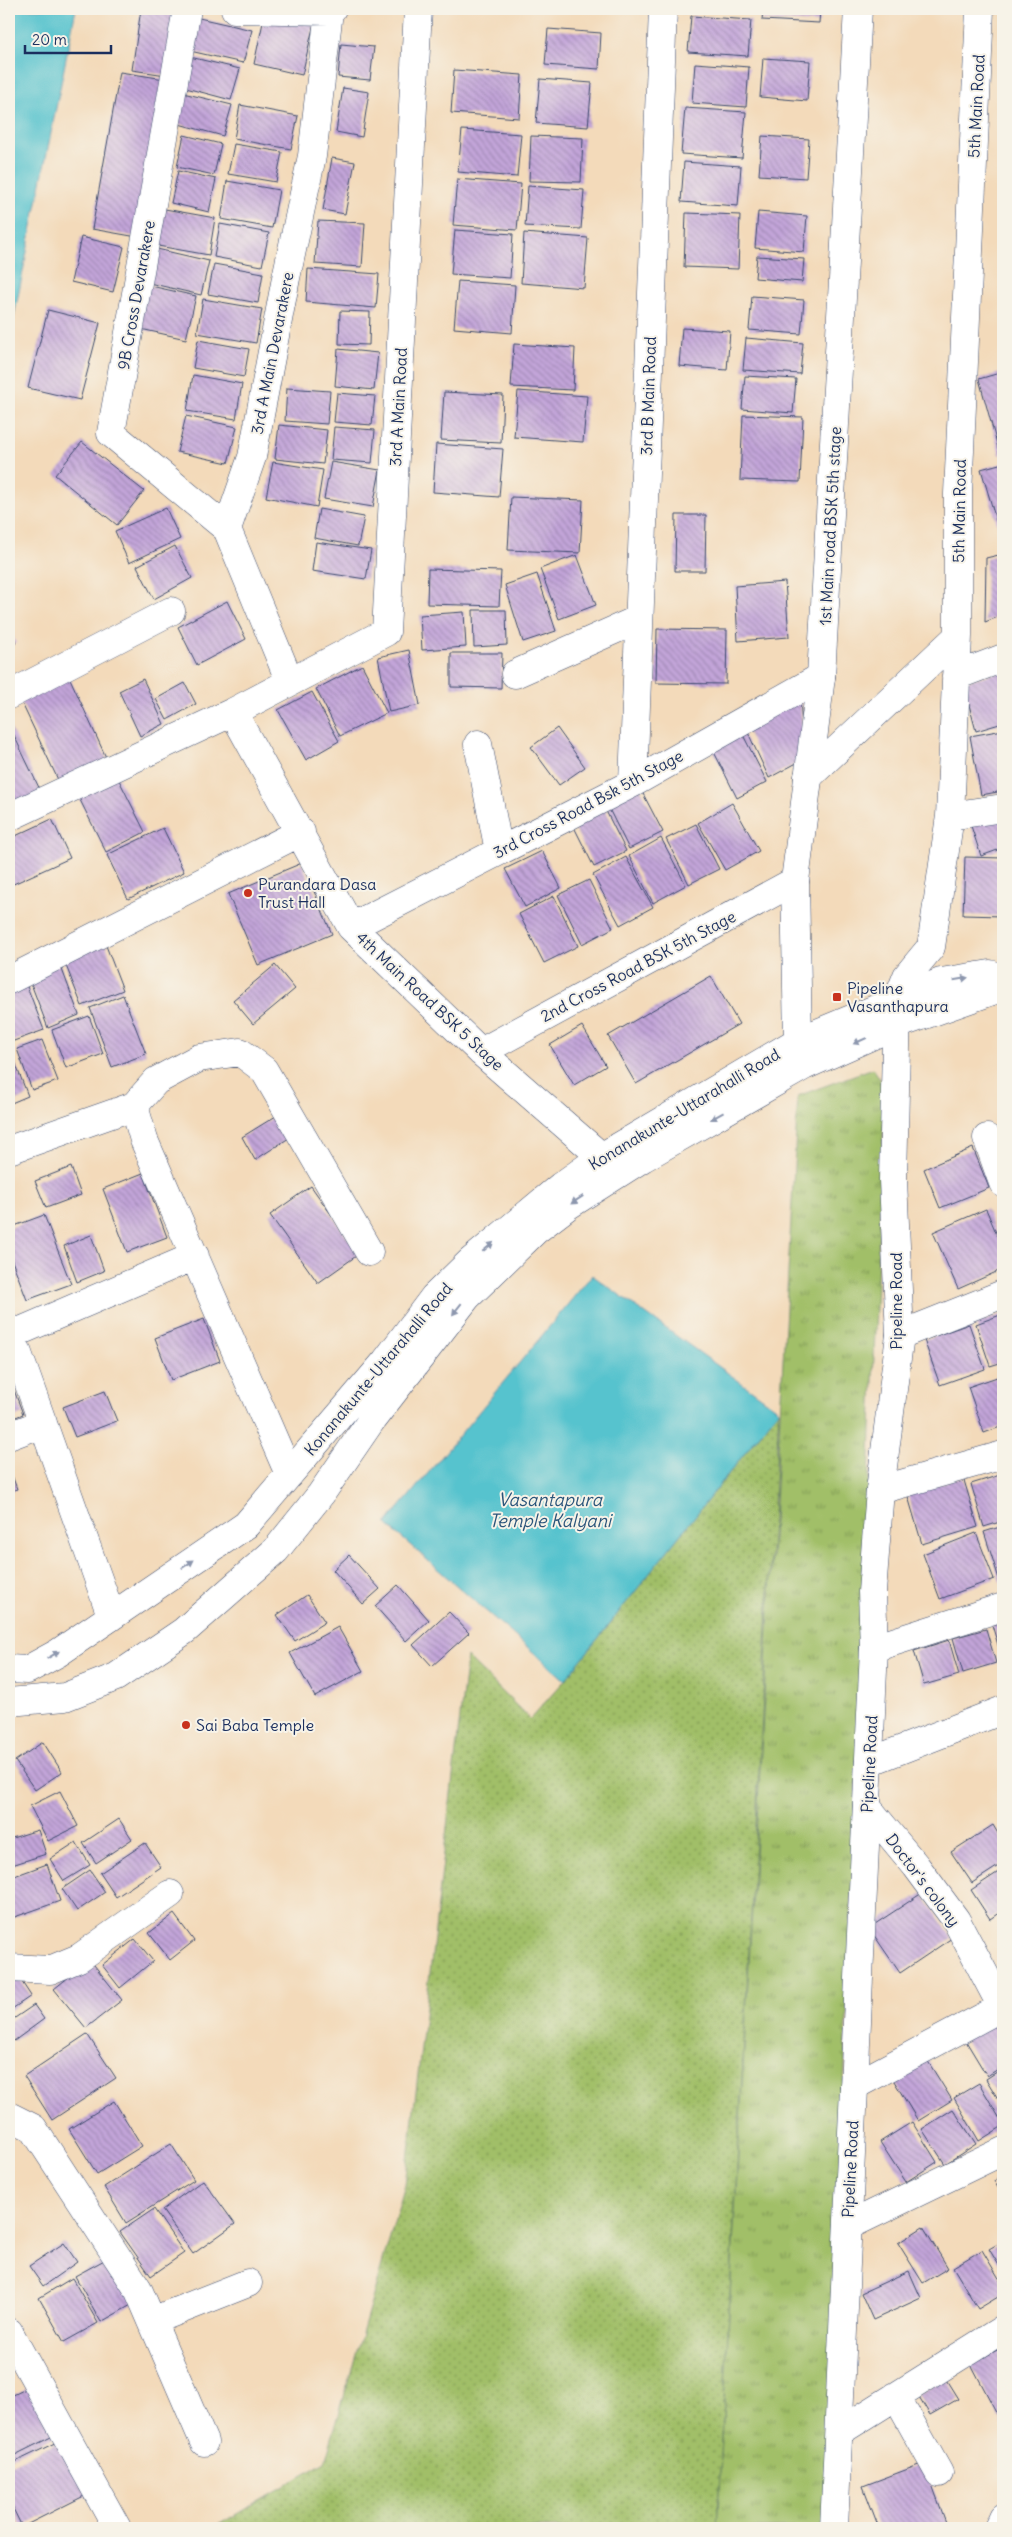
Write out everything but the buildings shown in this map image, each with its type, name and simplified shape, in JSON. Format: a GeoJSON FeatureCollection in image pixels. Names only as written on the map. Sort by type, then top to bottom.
{"type":"FeatureCollection","features":[{"type":"Feature","properties":{"kind":"street","name":"9B Cross Devarakere"},"geometry":{"type":"LineString","coordinates":[[187,9],[111,433],[227,529]]}},
{"type":"Feature","properties":{"kind":"street"},"geometry":{"type":"LineString","coordinates":[[235,9],[330,10]]}},
{"type":"Feature","properties":{"kind":"street","name":"3rd A Main Road"},"geometry":{"type":"LineString","coordinates":[[9,817],[232,712],[386,632],[418,9]]}},
{"type":"Feature","properties":{"kind":"street","name":"3rd B Main Road"},"geometry":{"type":"LineString","coordinates":[[633,783],[663,9]]}},
{"type":"Feature","properties":{"kind":"street","name":"1st Main road BSK 5th stage"},"geometry":{"type":"LineString","coordinates":[[801,1054],[795,881],[821,677],[858,9]]}},
{"type":"Feature","properties":{"kind":"street","name":"5th Main Road"},"geometry":{"type":"LineString","coordinates":[[896,1013],[907,976],[931,947],[950,816],[958,636],[958,494],[980,9]]}},
{"type":"Feature","properties":{"kind":"street","name":"3rd A Main Devarakere"},"geometry":{"type":"LineString","coordinates":[[227,529],[252,457],[286,278],[312,156],[330,10]]}},
{"type":"Feature","properties":{"kind":"street"},"geometry":{"type":"LineString","coordinates":[[227,529],[290,682]]}},
{"type":"Feature","properties":{"kind":"street"},"geometry":{"type":"LineString","coordinates":[[9,695],[171,610]]}},
{"type":"Feature","properties":{"kind":"street"},"geometry":{"type":"LineString","coordinates":[[515,674],[639,619]]}},
{"type":"Feature","properties":{"kind":"street"},"geometry":{"type":"LineString","coordinates":[[808,777],[958,636]]}},
{"type":"Feature","properties":{"kind":"street"},"geometry":{"type":"LineString","coordinates":[[956,676],[1003,658]]}},
{"type":"Feature","properties":{"kind":"street","name":"3rd Cross Road Bsk 5th Stage"},"geometry":{"type":"LineString","coordinates":[[351,927],[633,783],[821,677]]}},
{"type":"Feature","properties":{"kind":"street","name":"4th Main Road BSK 5 Stage"},"geometry":{"type":"LineString","coordinates":[[232,712],[351,927],[482,1052],[611,1165]]}},
{"type":"Feature","properties":{"kind":"street"},"geometry":{"type":"LineString","coordinates":[[478,744],[499,851]]}},
{"type":"Feature","properties":{"kind":"street"},"geometry":{"type":"LineString","coordinates":[[950,816],[1003,808]]}},
{"type":"Feature","properties":{"kind":"street"},"geometry":{"type":"LineString","coordinates":[[9,980],[300,832]]}},
{"type":"Feature","properties":{"kind":"street","name":"2nd Cross Road BSK 5th Stage"},"geometry":{"type":"LineString","coordinates":[[482,1052],[795,881]]}},
{"type":"Feature","properties":{"kind":"street"},"geometry":{"type":"LineString","coordinates":[[896,1013],[941,982],[990,974],[1003,978]]}},
{"type":"Feature","properties":{"kind":"street"},"geometry":{"type":"LineString","coordinates":[[18,1669],[11,1706],[65,1697],[116,1677],[184,1630],[276,1550],[321,1494],[371,1421],[467,1297],[535,1231],[569,1205],[611,1165],[801,1054],[896,1013],[995,990],[1003,984]]}},
{"type":"Feature","properties":{"kind":"street","name":"Pipeline Road"},"geometry":{"type":"LineString","coordinates":[[834,2528],[874,1648],[872,1592],[880,1490],[900,1335],[894,1180],[896,1013]]}},
{"type":"Feature","properties":{"kind":"street"},"geometry":{"type":"LineString","coordinates":[[9,1150],[134,1106],[156,1081],[199,1058],[240,1052],[264,1070],[368,1252]]}},
{"type":"Feature","properties":{"kind":"street"},"geometry":{"type":"LineString","coordinates":[[134,1106],[144,1140],[289,1474]]}},
{"type":"Feature","properties":{"kind":"street"},"geometry":{"type":"LineString","coordinates":[[987,1138],[1003,1183]]}},
{"type":"Feature","properties":{"kind":"street","name":"Konanakunte-Uttarahalli Road"},"geometry":{"type":"LineString","coordinates":[[18,1669],[58,1653],[111,1615],[246,1525],[386,1361],[434,1296],[470,1262],[561,1186],[611,1165]]}},
{"type":"Feature","properties":{"kind":"street"},"geometry":{"type":"LineString","coordinates":[[111,1615],[10,1331],[195,1256]]}},
{"type":"Feature","properties":{"kind":"street"},"geometry":{"type":"LineString","coordinates":[[900,1335],[1003,1294]]}},
{"type":"Feature","properties":{"kind":"street"},"geometry":{"type":"LineString","coordinates":[[9,1436],[43,1422]]}},
{"type":"Feature","properties":{"kind":"street"},"geometry":{"type":"LineString","coordinates":[[880,1490],[1003,1455]]}},
{"type":"Feature","properties":{"kind":"street"},"geometry":{"type":"LineString","coordinates":[[246,1525],[276,1550]]}},
{"type":"Feature","properties":{"kind":"street"},"geometry":{"type":"LineString","coordinates":[[874,1648],[1003,1607]]}},
{"type":"Feature","properties":{"kind":"street"},"geometry":{"type":"LineString","coordinates":[[869,1762],[1003,1710]]}},
{"type":"Feature","properties":{"kind":"street","name":"Doctor's colony"},"geometry":{"type":"LineString","coordinates":[[867,1808],[916,1866],[956,1920],[1003,2008]]}},
{"type":"Feature","properties":{"kind":"street"},"geometry":{"type":"LineString","coordinates":[[9,1968],[50,1970],[79,1958],[170,1894]]}},
{"type":"Feature","properties":{"kind":"street"},"geometry":{"type":"LineString","coordinates":[[854,2086],[1003,2008]]}},
{"type":"Feature","properties":{"kind":"street"},"geometry":{"type":"LineString","coordinates":[[9,2116],[33,2128],[138,2289],[204,2442]]}},
{"type":"Feature","properties":{"kind":"street"},"geometry":{"type":"LineString","coordinates":[[848,2226],[1003,2151]]}},
{"type":"Feature","properties":{"kind":"street"},"geometry":{"type":"LineString","coordinates":[[152,2321],[248,2283]]}},
{"type":"Feature","properties":{"kind":"street"},"geometry":{"type":"LineString","coordinates":[[838,2432],[1003,2329]]}},
{"type":"Feature","properties":{"kind":"street"},"geometry":{"type":"LineString","coordinates":[[9,2332],[117,2528]]}},
{"type":"Feature","properties":{"kind":"street"},"geometry":{"type":"LineString","coordinates":[[896,2396],[939,2472]]}},
{"type":"Feature","properties":{"kind":"street"},"geometry":{"type":"LineString","coordinates":[[998,2528],[1003,2518]]}},
{"type":"Feature","properties":{"kind":"green space"},"geometry":{"type":"Polygon","coordinates":[[[873,1068],[885,1087],[826,2528],[717,2528],[798,1096],[873,1068]]]}},
{"type":"Feature","properties":{"kind":"green space"},"geometry":{"type":"Polygon","coordinates":[[[779,1410],[717,2528],[213,2528],[325,2462],[405,2185],[467,1657],[530,1719],[565,1680],[779,1410]]]}},
{"type":"Feature","properties":{"kind":"water"},"geometry":{"type":"Polygon","coordinates":[[[9,9],[76,9],[9,341],[9,9]]]}},
{"type":"Feature","properties":{"kind":"water","name":"Vasantapura Temple Kalyani"},"geometry":{"type":"Polygon","coordinates":[[[592,1275],[779,1410],[565,1680],[386,1524],[592,1275]]]}},
{"type":"Feature","properties":{"kind":"place","name":"Purandara Dasa Trust Hall"},"geometry":{"type":"Point","coordinates":[248,893]}},
{"type":"Feature","properties":{"kind":"place","name":"Pipeline Vasanthapura"},"geometry":{"type":"Point","coordinates":[837,997]}},
{"type":"Feature","properties":{"kind":"place","name":"Sai Baba Temple"},"geometry":{"type":"Point","coordinates":[186,1725]}}]}
